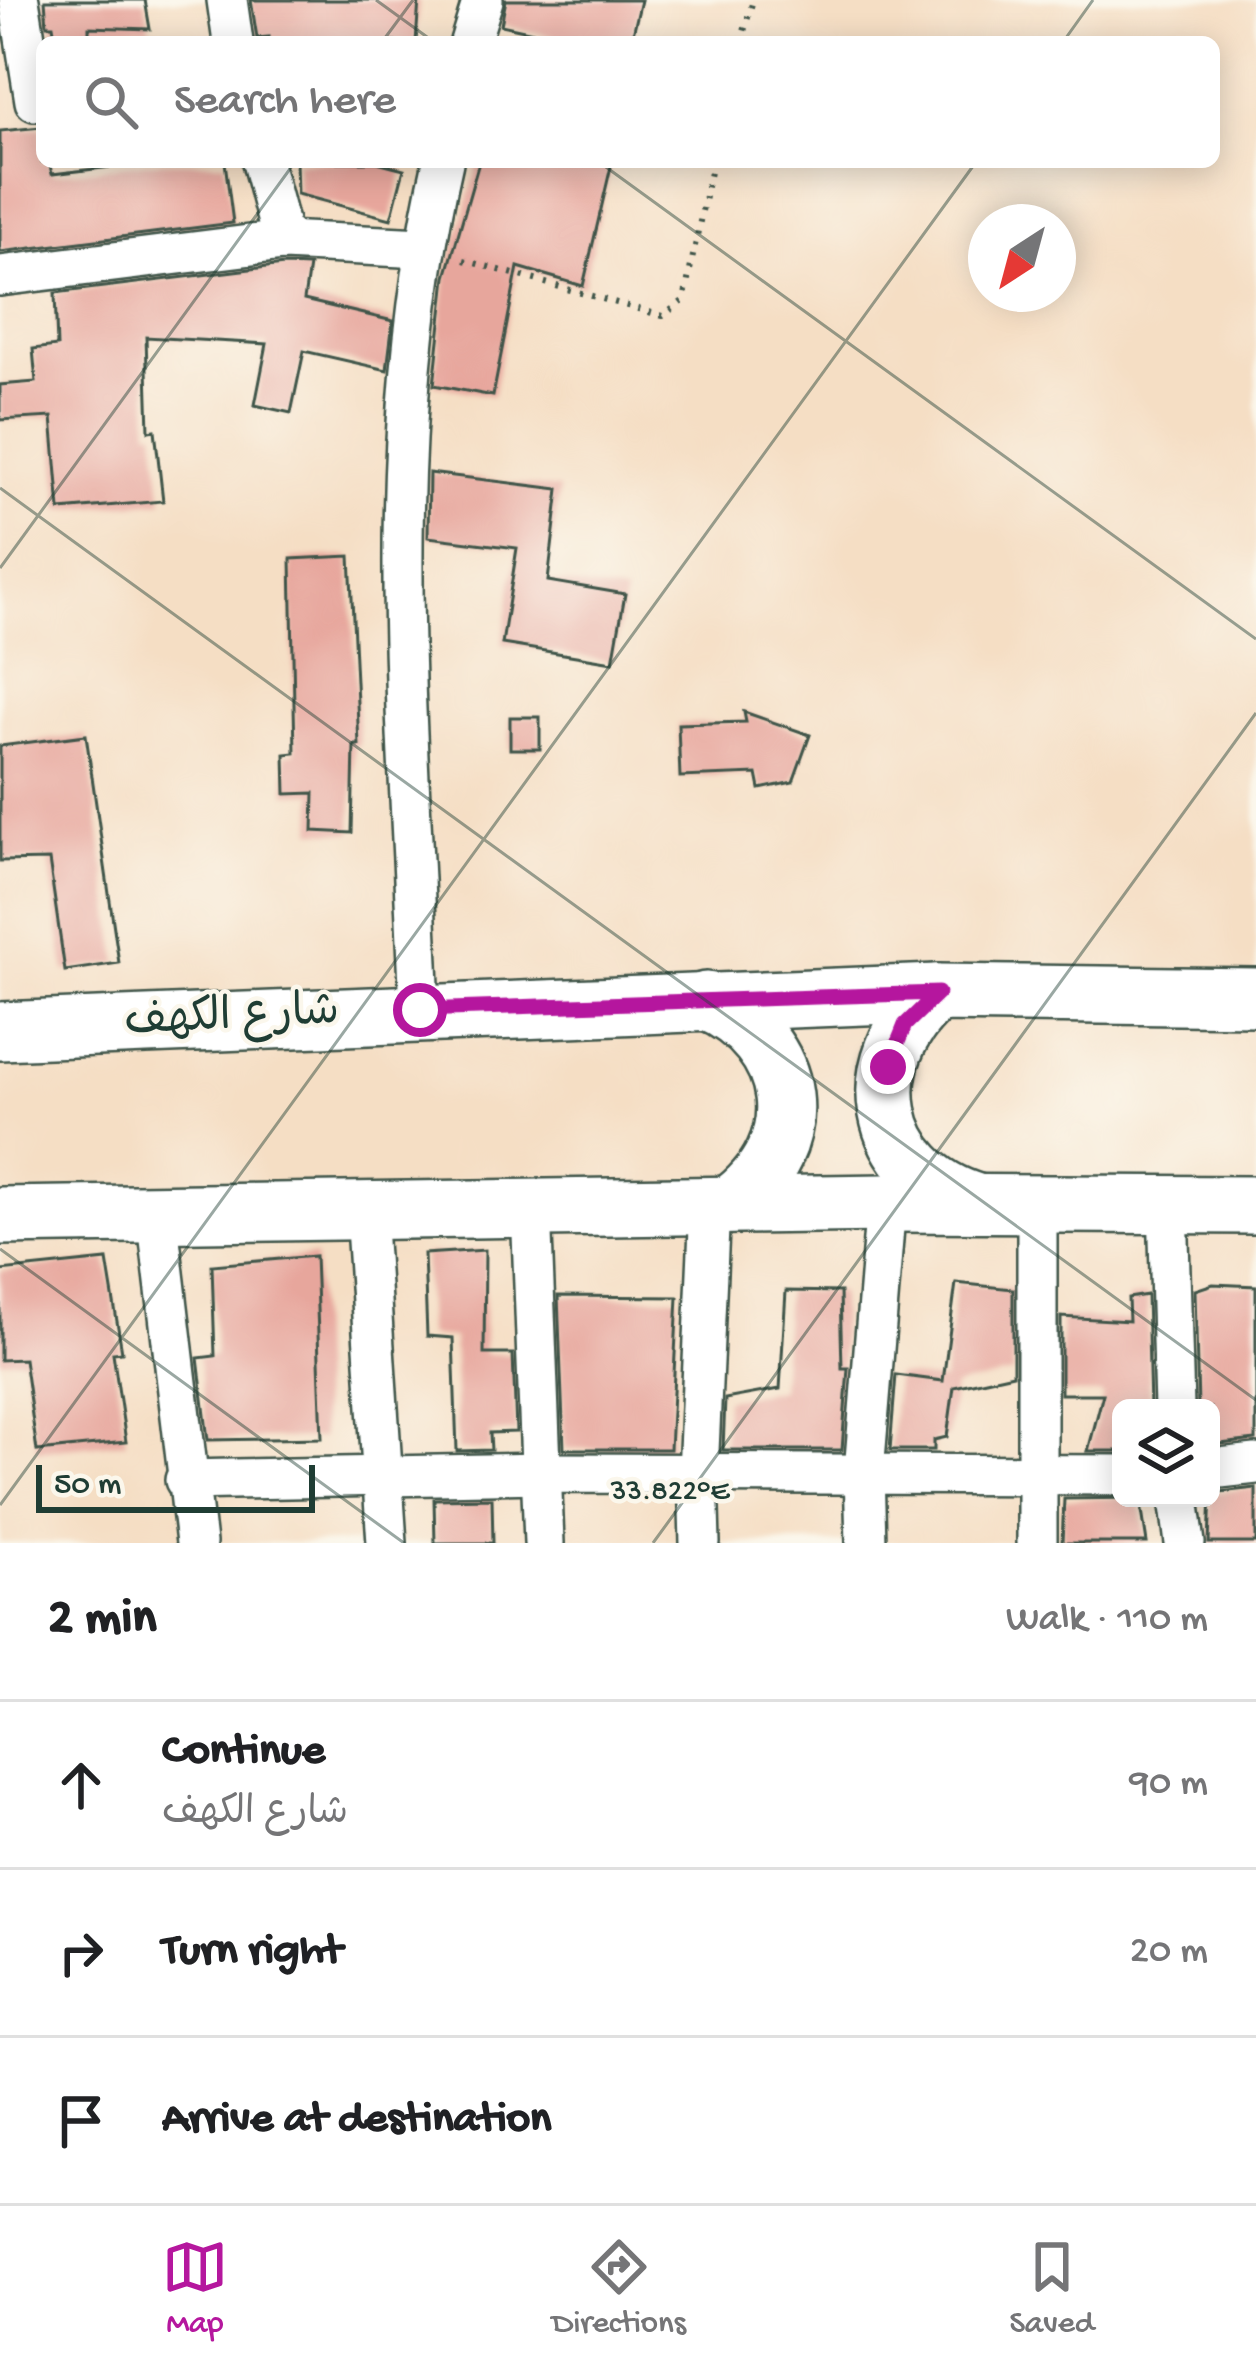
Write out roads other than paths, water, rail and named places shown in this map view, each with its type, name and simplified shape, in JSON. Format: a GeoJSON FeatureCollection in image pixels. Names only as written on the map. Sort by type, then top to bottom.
{"type":"FeatureCollection","features":[{"type":"Feature","properties":{"kind":"main road","name":"شارع الكهف"},"geometry":{"type":"LineString","coordinates":[[0,1031],[420,1010],[938,993],[1256,997]]}},
{"type":"Feature","properties":{"kind":"main road"},"geometry":{"type":"LineString","coordinates":[[938,993],[905,1025],[894,1045],[885,1090],[888,1113],[906,1155],[921,1173],[959,1198],[1009,1204]]}},
{"type":"Feature","properties":{"kind":"main road"},"geometry":{"type":"LineString","coordinates":[[706,1001],[728,1011],[763,1042],[782,1084],[785,1108],[776,1154],[764,1174],[720,1205]]}},
{"type":"Feature","properties":{"kind":"main road"},"geometry":{"type":"LineString","coordinates":[[0,1216],[886,1203],[1256,1205]]}},
{"type":"Feature","properties":{"kind":"street"},"geometry":{"type":"LineString","coordinates":[[19,0],[26,102]]}},
{"type":"Feature","properties":{"kind":"street"},"geometry":{"type":"LineString","coordinates":[[227,0],[232,36]]}},
{"type":"Feature","properties":{"kind":"street"},"geometry":{"type":"LineString","coordinates":[[472,36],[483,0]]}},
{"type":"Feature","properties":{"kind":"street"},"geometry":{"type":"LineString","coordinates":[[264,168],[283,241]]}},
{"type":"Feature","properties":{"kind":"street"},"geometry":{"type":"LineString","coordinates":[[420,1010],[400,573],[400,476],[423,248],[442,168]]}},
{"type":"Feature","properties":{"kind":"street"},"geometry":{"type":"LineString","coordinates":[[0,276],[283,241],[423,248]]}},
{"type":"Feature","properties":{"kind":"street"},"geometry":{"type":"LineString","coordinates":[[866,1543],[864,1472],[886,1203]]}},
{"type":"Feature","properties":{"kind":"street"},"geometry":{"type":"LineString","coordinates":[[1009,1204],[1036,1474],[1037,1543]]}},
{"type":"Feature","properties":{"kind":"street"},"geometry":{"type":"LineString","coordinates":[[1168,1204],[1174,1399]]}},
{"type":"Feature","properties":{"kind":"street"},"geometry":{"type":"LineString","coordinates":[[700,1543],[698,1473],[720,1205]]}},
{"type":"Feature","properties":{"kind":"street"},"geometry":{"type":"LineString","coordinates":[[531,1208],[544,1543]]}},
{"type":"Feature","properties":{"kind":"street"},"geometry":{"type":"LineString","coordinates":[[365,1211],[387,1543]]}},
{"type":"Feature","properties":{"kind":"street"},"geometry":{"type":"LineString","coordinates":[[157,1214],[196,1543]]}},
{"type":"Feature","properties":{"kind":"street"},"geometry":{"type":"LineString","coordinates":[[1220,1468],[1256,1464]]}},
{"type":"Feature","properties":{"kind":"street"},"geometry":{"type":"LineString","coordinates":[[185,1480],[381,1474],[1112,1475]]}},
{"type":"Feature","properties":{"kind":"street"},"geometry":{"type":"LineString","coordinates":[[1180,1507],[1185,1543]]}}]}
